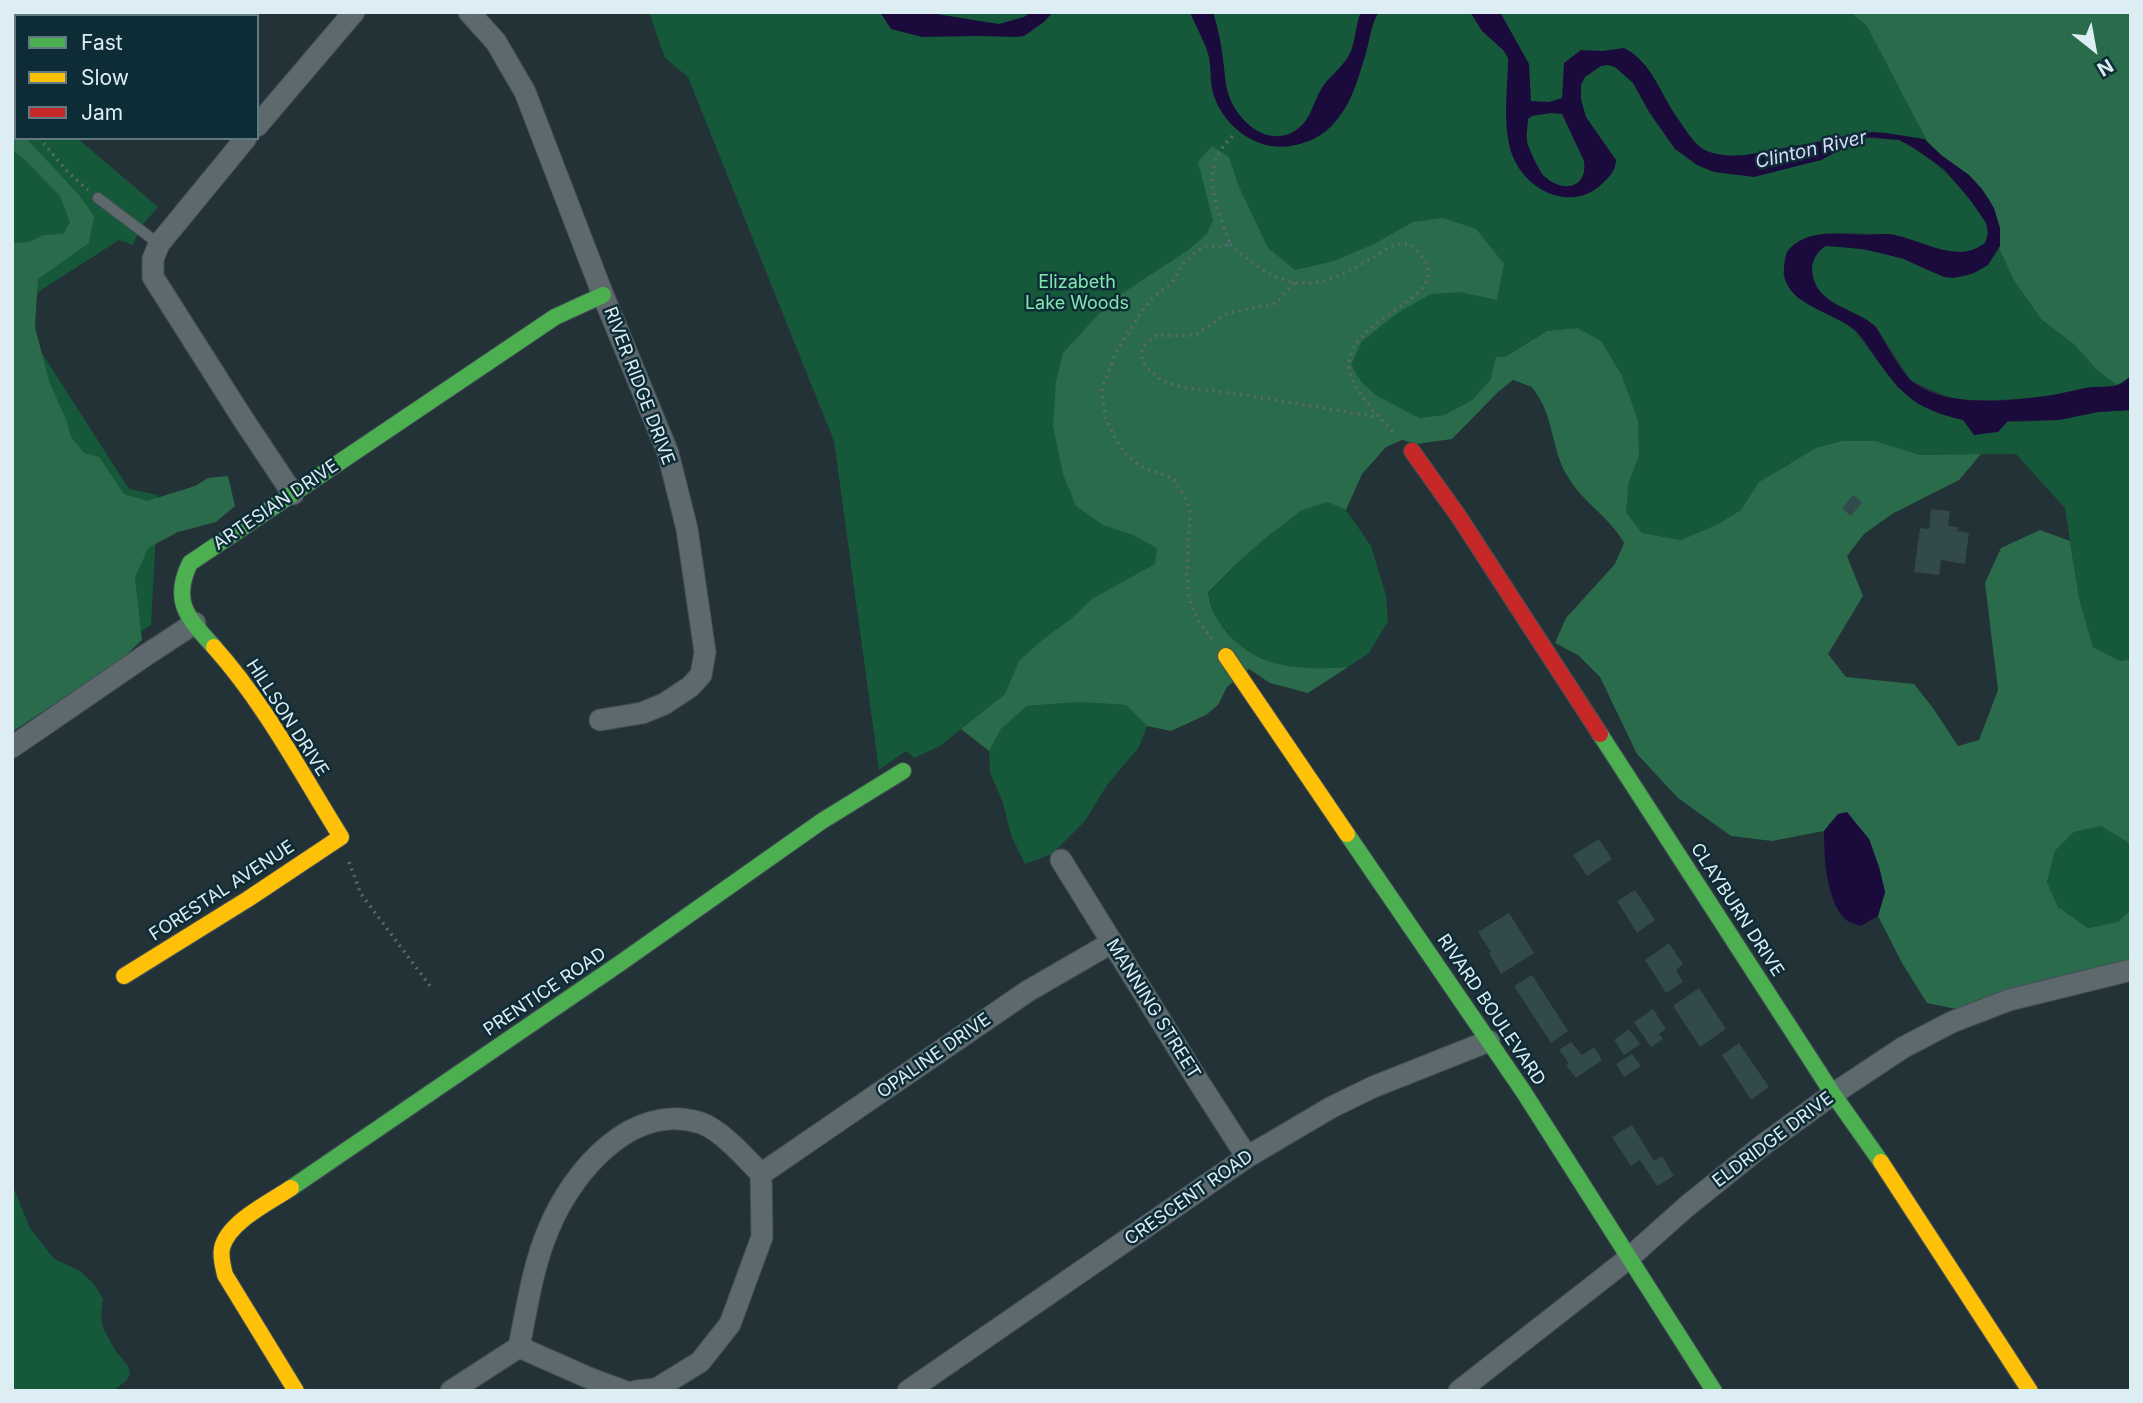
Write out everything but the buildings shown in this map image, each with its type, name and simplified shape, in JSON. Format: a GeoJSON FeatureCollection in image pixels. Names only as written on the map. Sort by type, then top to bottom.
{"type":"FeatureCollection","features":[{"type":"Feature","properties":{"kind":"street"},"geometry":{"type":"LineString","coordinates":[[259,124],[354,12]]}},
{"type":"Feature","properties":{"kind":"street","name":"RIVER RIDGE DRIVE"},"geometry":{"type":"LineString","coordinates":[[469,12],[496,43],[525,92],[603,295],[668,453],[687,529],[705,652],[701,675],[690,687],[664,704],[642,713],[600,720]]}},
{"type":"Feature","properties":{"kind":"street"},"geometry":{"type":"LineString","coordinates":[[244,140],[159,244],[153,259],[153,277],[293,494]]}},
{"type":"Feature","properties":{"kind":"street","name":"ARTESIAN DRIVE"},"geometry":{"type":"LineString","coordinates":[[195,623],[182,600],[180,584],[190,563],[555,317],[603,295]]}},
{"type":"Feature","properties":{"kind":"street","name":"CLAYBURN DRIVE"},"geometry":{"type":"LineString","coordinates":[[1412,451],[1466,529],[1833,1094],[1882,1164],[2030,1391]]}},
{"type":"Feature","properties":{"kind":"street"},"geometry":{"type":"LineString","coordinates":[[12,747],[195,623]]}},
{"type":"Feature","properties":{"kind":"street","name":"HILLSON DRIVE"},"geometry":{"type":"LineString","coordinates":[[195,623],[212,648],[234,670],[341,837]]}},
{"type":"Feature","properties":{"kind":"street","name":"RIVARD BOULEVARD"},"geometry":{"type":"LineString","coordinates":[[1226,656],[1489,1041],[1714,1391]]}},
{"type":"Feature","properties":{"kind":"street","name":"PRENTICE ROAD"},"geometry":{"type":"LineString","coordinates":[[296,1391],[225,1275],[219,1254],[225,1238],[237,1224],[619,964],[758,865],[903,771]]}},
{"type":"Feature","properties":{"kind":"street","name":"FORESTAL AVENUE"},"geometry":{"type":"LineString","coordinates":[[124,976],[341,837]]}},
{"type":"Feature","properties":{"kind":"street","name":"MANNING STREET"},"geometry":{"type":"LineString","coordinates":[[1061,860],[1247,1157]]}},
{"type":"Feature","properties":{"kind":"street","name":"OPALINE DRIVE"},"geometry":{"type":"LineString","coordinates":[[761,1174],[1028,991],[1111,943]]}},
{"type":"Feature","properties":{"kind":"street","name":"ELDRIDGE DRIVE"},"geometry":{"type":"LineString","coordinates":[[1459,1391],[1629,1258],[1696,1199],[1763,1146],[1833,1094],[1904,1047],[1952,1022],[2009,1000],[2131,970]]}},
{"type":"Feature","properties":{"kind":"street","name":"CRESCENT ROAD"},"geometry":{"type":"LineString","coordinates":[[908,1391],[1247,1157],[1363,1092],[1489,1041]]}},
{"type":"Feature","properties":{"kind":"street"},"geometry":{"type":"LineString","coordinates":[[451,1391],[519,1347],[534,1272],[549,1227],[575,1182],[607,1146],[631,1128],[673,1118],[703,1124],[736,1147],[761,1174],[762,1237],[730,1324],[700,1362],[656,1389],[636,1391]]}},
{"type":"Feature","properties":{"kind":"street"},"geometry":{"type":"LineString","coordinates":[[519,1347],[624,1391]]}},
{"type":"Feature","properties":{"kind":"lane"},"geometry":{"type":"LineString","coordinates":[[98,198],[159,244]]}},
{"type":"Feature","properties":{"kind":"path"},"geometry":{"type":"LineString","coordinates":[[1234,135],[1221,151],[1212,175],[1212,189],[1230,243],[1260,269],[1276,278],[1294,283],[1321,283],[1399,244],[1412,245],[1423,258],[1429,276],[1424,288],[1365,332],[1353,347],[1348,365],[1357,390],[1412,451]]}},
{"type":"Feature","properties":{"kind":"path"},"geometry":{"type":"LineString","coordinates":[[41,140],[77,182],[98,198]]}},
{"type":"Feature","properties":{"kind":"path"},"geometry":{"type":"LineString","coordinates":[[1226,656],[1198,620],[1189,598],[1187,575],[1190,511],[1185,498],[1174,479],[1140,466],[1126,454],[1105,418],[1102,390],[1116,352],[1153,297],[1172,283],[1181,265],[1197,251],[1207,246],[1217,248],[1230,243]]}},
{"type":"Feature","properties":{"kind":"path"},"geometry":{"type":"LineString","coordinates":[[1294,283],[1276,303],[1228,313],[1195,335],[1155,336],[1143,347],[1141,355],[1145,366],[1161,380],[1181,387],[1380,418]]}},
{"type":"Feature","properties":{"kind":"path"},"geometry":{"type":"LineString","coordinates":[[341,837],[361,894],[433,990]]}},
{"type":"Feature","properties":{"kind":"green space"},"geometry":{"type":"Polygon","coordinates":[[[12,12],[148,12],[14,14],[14,140],[79,140],[158,207],[140,228],[133,245],[119,240],[13,308],[129,489],[158,495],[151,625],[12,720],[12,12]]]}},
{"type":"Feature","properties":{"kind":"green space"},"geometry":{"type":"Polygon","coordinates":[[[12,12],[141,12],[14,14],[14,68],[12,12]]]}},
{"type":"Feature","properties":{"kind":"green space","name":"Elizabeth Lake Woods"},"geometry":{"type":"Polygon","coordinates":[[[649,12],[2131,12],[2131,385],[2093,387],[2043,397],[1999,400],[1950,398],[1911,381],[1876,327],[1828,298],[1814,281],[1813,262],[1826,246],[1882,253],[1937,274],[1958,277],[1975,272],[1999,248],[2013,279],[2041,319],[1987,226],[1988,237],[1985,243],[1970,252],[1942,250],[1892,234],[1838,233],[1831,235],[1783,272],[1785,280],[1797,297],[1839,319],[1855,331],[1897,387],[1943,415],[1963,420],[2017,422],[2059,420],[2098,412],[2131,410],[2131,659],[2120,661],[2093,647],[2079,598],[2065,508],[2016,454],[1920,455],[1899,450],[1790,463],[1760,482],[1741,510],[1718,524],[1681,540],[1642,533],[1626,512],[1629,482],[1639,456],[1577,328],[1547,331],[1505,357],[1491,379],[1472,400],[1444,415],[1419,418],[1005,694],[940,746],[914,758],[906,751],[879,770],[834,441],[688,77],[665,58],[649,12]],[[1908,104],[1927,141],[1844,136],[1818,142],[1776,170],[1821,160],[1863,138],[1899,140],[1930,158],[1964,191],[1908,104]]]}},
{"type":"Feature","properties":{"kind":"green space"},"geometry":{"type":"Polygon","coordinates":[[[1851,12],[2131,12],[2131,376],[2117,385],[2097,370],[2074,344],[2041,319],[2013,279],[1999,248],[2000,228],[1990,200],[1969,175],[1927,141],[1867,26],[1851,12]]]}},
{"type":"Feature","properties":{"kind":"green space"},"geometry":{"type":"Polygon","coordinates":[[[12,125],[14,140],[28,140],[78,194],[94,216],[89,243],[38,279],[35,327],[49,381],[71,437],[84,453],[99,457],[124,494],[147,501],[195,486],[208,478],[228,476],[235,506],[216,522],[178,532],[148,548],[135,578],[142,640],[122,659],[12,732],[12,243],[29,242],[44,235],[63,234],[70,222],[60,196],[12,150],[12,125]]]}},
{"type":"Feature","properties":{"kind":"green space"},"geometry":{"type":"Polygon","coordinates":[[[1212,146],[1229,157],[1239,187],[1268,248],[1295,270],[1334,261],[1376,243],[1413,222],[1443,218],[1476,229],[1504,264],[1497,300],[1460,292],[1431,294],[1399,312],[1362,341],[1351,365],[1362,383],[1377,396],[1419,418],[1444,415],[1472,400],[1491,379],[1496,357],[1505,357],[1547,331],[1577,328],[1601,341],[1622,376],[1638,421],[1639,456],[1629,482],[1626,512],[1642,533],[1681,540],[1718,524],[1741,510],[1759,482],[1816,448],[1843,441],[1875,441],[1920,455],[1981,454],[1959,480],[1892,514],[1864,534],[1847,556],[1863,596],[1828,654],[1846,677],[1914,684],[1958,746],[1979,740],[1998,690],[1985,583],[2001,548],[2040,530],[2070,541],[2079,598],[2093,647],[2120,661],[2131,659],[2131,850],[2127,842],[2101,826],[2074,832],[2055,851],[2047,882],[2058,907],[2088,928],[2118,922],[2131,909],[2131,962],[1956,1009],[1927,1003],[1902,963],[1878,916],[1885,892],[1869,839],[1838,814],[1824,831],[1772,841],[1731,836],[1678,798],[1637,754],[1600,677],[1578,655],[1555,643],[1566,618],[1615,564],[1624,543],[1611,525],[1581,495],[1563,469],[1547,414],[1532,387],[1513,380],[1452,439],[1416,444],[1402,440],[1386,447],[1362,474],[1346,510],[1327,502],[1301,511],[1235,565],[1208,593],[1215,616],[1229,635],[1258,657],[1291,666],[1348,667],[1308,693],[1270,683],[1249,669],[1227,687],[1218,705],[1206,715],[1171,731],[1147,726],[1126,705],[1079,702],[1027,706],[1001,729],[989,751],[961,729],[1005,694],[1019,661],[1041,641],[1092,599],[1155,564],[1157,548],[1133,535],[1103,525],[1076,506],[1063,474],[1053,426],[1056,382],[1063,353],[1112,300],[1187,251],[1207,234],[1213,220],[1198,162],[1212,146]]]}},
{"type":"Feature","properties":{"kind":"green space"},"geometry":{"type":"Polygon","coordinates":[[[1327,502],[1346,510],[1371,546],[1386,595],[1388,621],[1369,653],[1348,667],[1316,669],[1280,666],[1243,650],[1215,618],[1208,594],[1267,537],[1301,511],[1327,502]]]}},
{"type":"Feature","properties":{"kind":"green space"},"geometry":{"type":"Polygon","coordinates":[[[1079,702],[1126,705],[1147,726],[1139,747],[1107,785],[1085,821],[1052,854],[1025,864],[1011,835],[1003,803],[990,772],[989,751],[1001,729],[1027,706],[1079,702]]]}},
{"type":"Feature","properties":{"kind":"green space"},"geometry":{"type":"Polygon","coordinates":[[[2101,826],[2127,842],[2131,850],[2131,909],[2118,922],[2088,928],[2058,907],[2047,882],[2055,851],[2074,832],[2101,826]]]}},
{"type":"Feature","properties":{"kind":"green space"},"geometry":{"type":"Polygon","coordinates":[[[12,1184],[30,1228],[54,1259],[80,1271],[94,1284],[103,1299],[103,1328],[128,1366],[130,1374],[126,1381],[112,1391],[12,1391],[12,1184]]]}},
{"type":"Feature","properties":{"kind":"water"},"geometry":{"type":"Polygon","coordinates":[[[880,12],[924,12],[999,24],[1024,17],[1031,12],[1053,12],[1024,36],[922,37],[891,29],[880,12]]]}},
{"type":"Feature","properties":{"kind":"water"},"geometry":{"type":"Polygon","coordinates":[[[1190,12],[1213,12],[1226,86],[1237,111],[1253,128],[1262,133],[1283,136],[1303,124],[1323,86],[1350,53],[1361,12],[1379,12],[1353,91],[1337,120],[1325,132],[1310,141],[1278,147],[1252,140],[1241,133],[1223,114],[1212,89],[1207,51],[1190,12]]]}},
{"type":"Feature","properties":{"kind":"water","name":"Clinton River"},"geometry":{"type":"Polygon","coordinates":[[[1470,12],[1500,12],[1529,64],[1531,101],[1549,102],[1562,98],[1564,63],[1581,50],[1624,48],[1639,58],[1650,71],[1673,112],[1693,140],[1713,153],[1745,155],[1872,132],[1924,139],[1969,175],[1994,208],[2000,228],[2000,246],[1988,265],[1974,273],[1954,278],[1944,277],[1904,259],[1864,249],[1826,246],[1818,253],[1812,266],[1814,281],[1819,291],[1876,327],[1907,376],[1928,391],[1948,397],[1996,401],[2113,386],[2121,384],[2131,376],[2131,410],[2098,412],[2059,420],[2008,421],[1998,432],[1974,435],[1963,420],[1923,407],[1914,401],[1896,385],[1856,331],[1811,306],[1791,290],[1785,280],[1787,252],[1807,237],[1837,233],[1891,234],[1940,249],[1963,252],[1985,243],[1988,233],[1986,223],[1971,201],[1945,170],[1911,146],[1899,140],[1870,137],[1821,160],[1754,177],[1714,172],[1697,165],[1675,149],[1633,83],[1615,67],[1608,65],[1601,66],[1585,77],[1581,85],[1581,99],[1586,117],[1616,160],[1615,167],[1608,178],[1592,191],[1581,196],[1557,196],[1534,185],[1517,165],[1508,141],[1508,58],[1482,31],[1470,12]],[[1562,114],[1532,116],[1528,119],[1527,138],[1544,176],[1558,185],[1566,186],[1578,183],[1582,178],[1584,161],[1562,114]]]}},
{"type":"Feature","properties":{"kind":"water"},"geometry":{"type":"Polygon","coordinates":[[[1847,812],[1869,839],[1885,892],[1878,916],[1861,926],[1847,920],[1839,911],[1830,890],[1826,865],[1824,831],[1838,814],[1847,812]]]}},
{"type":"Feature","properties":{"kind":"traffic: fast"},"geometry":{"type":"LineString","coordinates":[[214,647],[190,618],[182,599],[182,588],[190,563],[555,317],[603,295]]}},
{"type":"Feature","properties":{"kind":"traffic: fast"},"geometry":{"type":"LineString","coordinates":[[1600,734],[1833,1094],[1881,1162]]}},
{"type":"Feature","properties":{"kind":"traffic: fast"},"geometry":{"type":"LineString","coordinates":[[291,1188],[619,964],[822,821],[903,771]]}},
{"type":"Feature","properties":{"kind":"traffic: fast"},"geometry":{"type":"LineString","coordinates":[[1347,834],[1523,1091],[1714,1391]]}},
{"type":"Feature","properties":{"kind":"traffic: slow"},"geometry":{"type":"LineString","coordinates":[[124,976],[341,837],[266,715],[214,647]]}},
{"type":"Feature","properties":{"kind":"traffic: slow"},"geometry":{"type":"LineString","coordinates":[[1226,656],[1347,834]]}},
{"type":"Feature","properties":{"kind":"traffic: slow"},"geometry":{"type":"LineString","coordinates":[[1881,1162],[2030,1391]]}},
{"type":"Feature","properties":{"kind":"traffic: slow"},"geometry":{"type":"LineString","coordinates":[[291,1188],[241,1221],[226,1239],[221,1255],[225,1275],[296,1391]]}},
{"type":"Feature","properties":{"kind":"traffic: jam"},"geometry":{"type":"LineString","coordinates":[[1412,451],[1459,517],[1600,734]]}}]}
